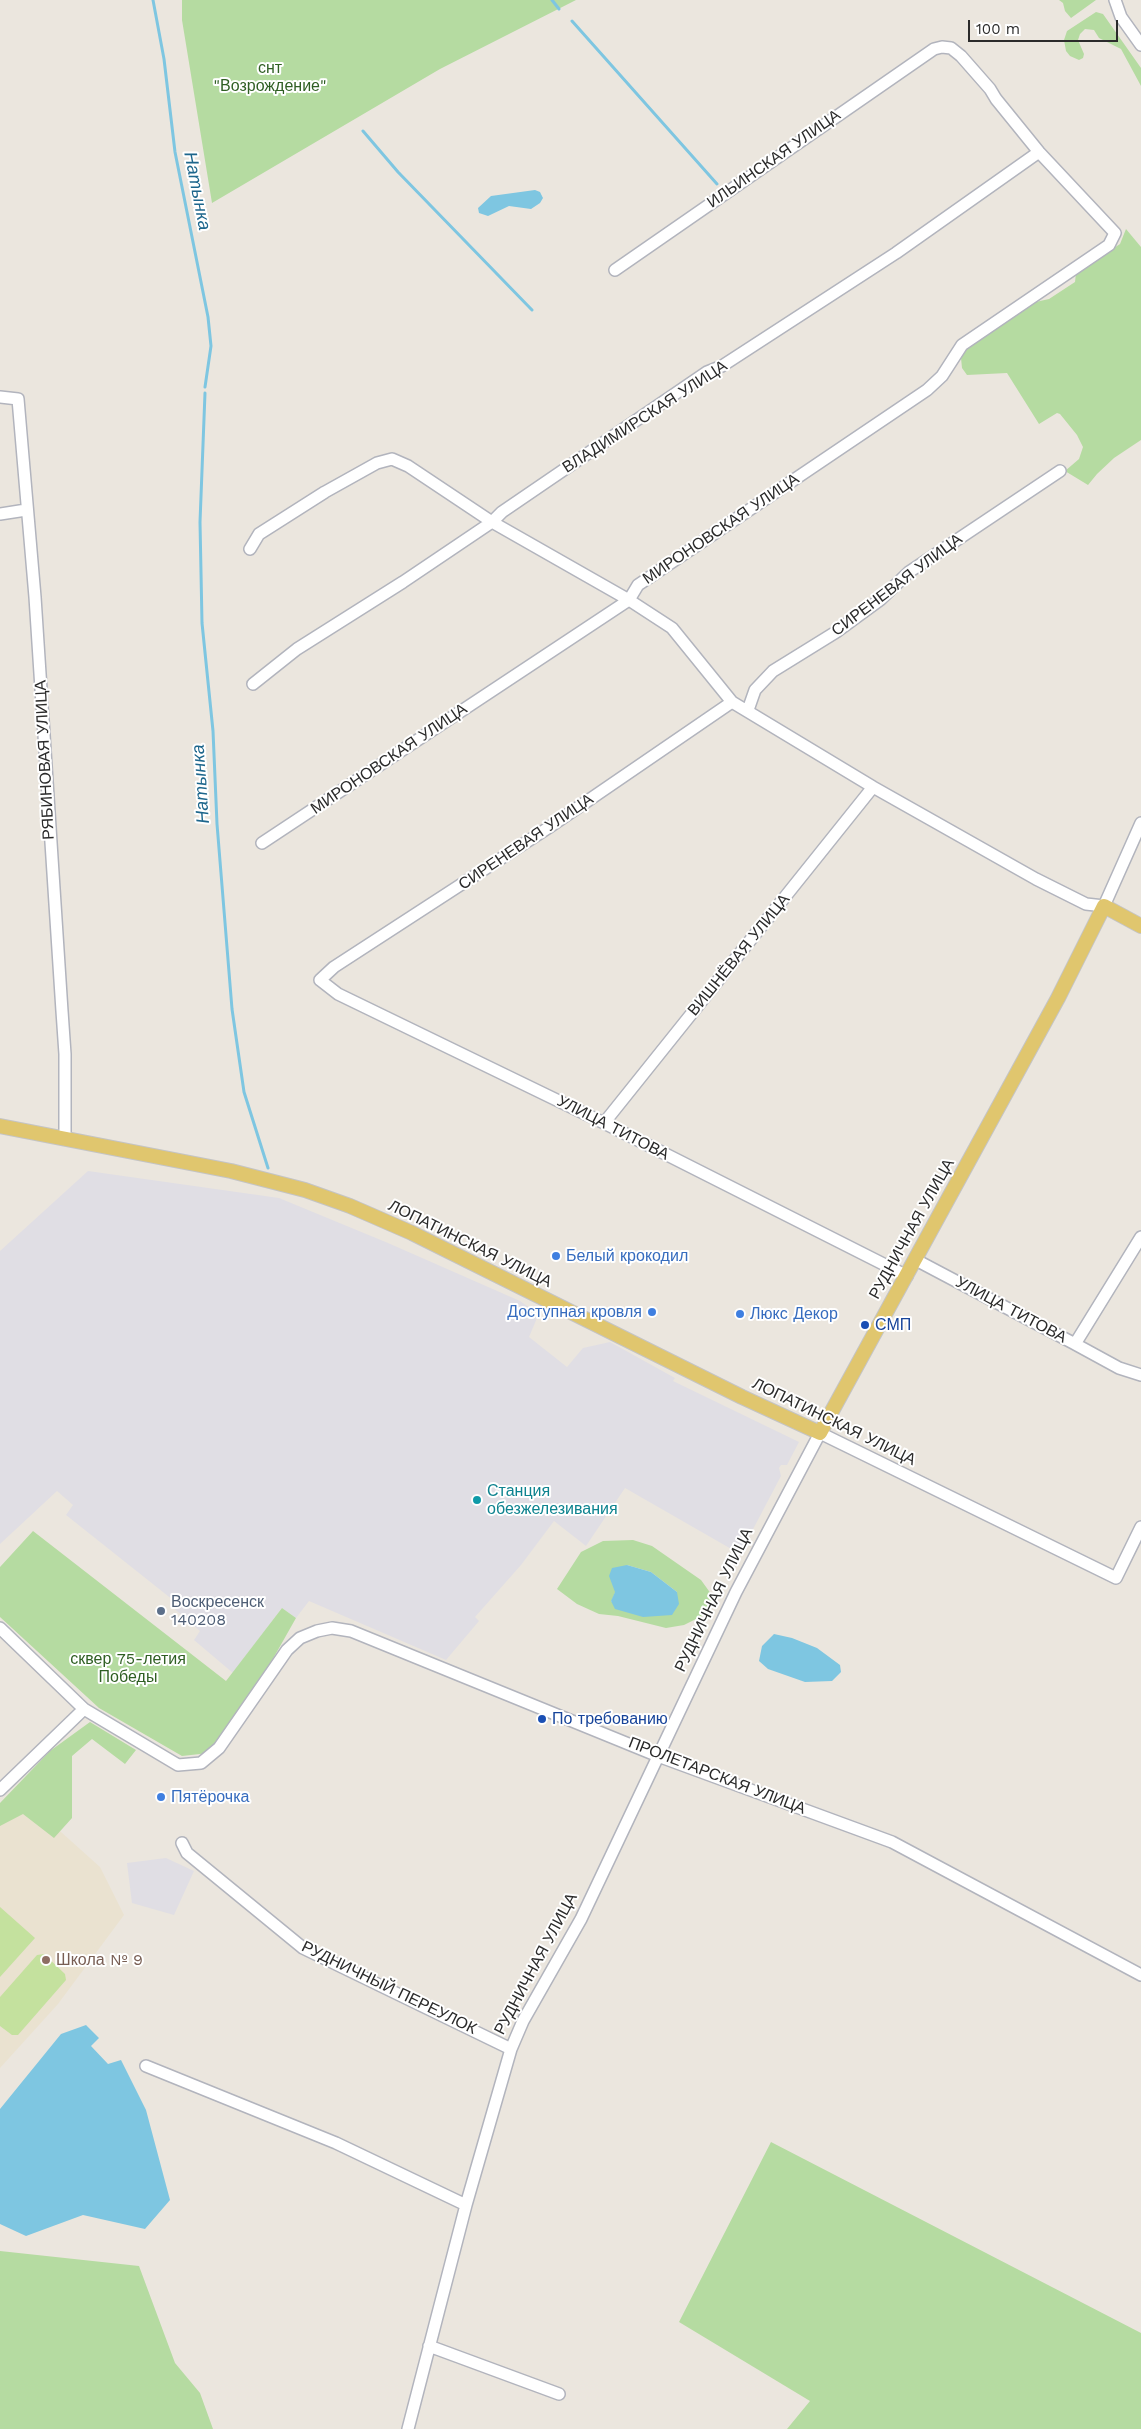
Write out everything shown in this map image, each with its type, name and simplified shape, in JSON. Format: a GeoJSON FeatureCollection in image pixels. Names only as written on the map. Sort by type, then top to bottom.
{"type":"FeatureCollection","features":[{"type":"Feature","properties":{"kind":"main road"},"geometry":{"type":"LineString","coordinates":[[1104,906],[1141,926]]}},
{"type":"Feature","properties":{"kind":"main road","name":"РУДНИЧНАЯ УЛИЦА"},"geometry":{"type":"LineString","coordinates":[[820,1434],[1058,998],[1104,906]]}},
{"type":"Feature","properties":{"kind":"main road","name":"ЛОПАТИНСКАЯ УЛИЦА"},"geometry":{"type":"LineString","coordinates":[[0,1126],[276,1182],[350,1206],[412,1234],[820,1434]]}},
{"type":"Feature","properties":{"kind":"street"},"geometry":{"type":"LineString","coordinates":[[1115,0],[1121,17],[1141,46]]}},
{"type":"Feature","properties":{"kind":"street","name":"ИЛЬИНСКАЯ УЛИЦА"},"geometry":{"type":"LineString","coordinates":[[615,270],[934,49],[951,48],[961,56],[990,89],[1039,152]]}},
{"type":"Feature","properties":{"kind":"street","name":"МИРОНОВСКАЯ УЛИЦА"},"geometry":{"type":"LineString","coordinates":[[262,843],[629,600],[638,585],[936,384],[962,345],[1109,245],[1115,233],[1039,152]]}},
{"type":"Feature","properties":{"kind":"street","name":"ВЛАДИМИРСКАЯ УЛИЦА"},"geometry":{"type":"LineString","coordinates":[[253,684],[297,649],[403,582],[492,522],[502,512],[707,372],[722,366],[896,253],[1039,152]]}},
{"type":"Feature","properties":{"kind":"street","name":"РЯБИНОВАЯ УЛИЦА"},"geometry":{"type":"LineString","coordinates":[[0,397],[18,399],[37,633],[63,1028],[65,1138]]}},
{"type":"Feature","properties":{"kind":"street"},"geometry":{"type":"LineString","coordinates":[[250,548],[259,534],[377,463],[392,459],[408,466],[492,522],[629,600],[672,628],[732,702],[873,787],[1036,879],[1086,904],[1104,906]]}},
{"type":"Feature","properties":{"kind":"street","name":"СИРЕНЕВАЯ УЛИЦА"},"geometry":{"type":"LineString","coordinates":[[748,710],[755,690],[773,672],[836,632],[881,599],[909,572],[1060,471]]}},
{"type":"Feature","properties":{"kind":"street"},"geometry":{"type":"LineString","coordinates":[[0,514],[26,510]]}},
{"type":"Feature","properties":{"kind":"street","name":"СИРЕНЕВАЯ УЛИЦА"},"geometry":{"type":"LineString","coordinates":[[320,980],[334,967],[548,828],[732,702]]}},
{"type":"Feature","properties":{"kind":"street","name":"ВИШНЁВАЯ УЛИЦА"},"geometry":{"type":"LineString","coordinates":[[604,1123],[873,787]]}},
{"type":"Feature","properties":{"kind":"street","name":"РУДНИЧНАЯ УЛИЦА"},"geometry":{"type":"LineString","coordinates":[[1104,906],[1141,824]]}},
{"type":"Feature","properties":{"kind":"street","name":"УЛИЦА ТИТОВА"},"geometry":{"type":"LineString","coordinates":[[320,980],[338,994],[604,1123],[907,1276]]}},
{"type":"Feature","properties":{"kind":"street","name":"УЛИЦА ТИТОВА"},"geometry":{"type":"LineString","coordinates":[[916,1260],[1075,1344],[1141,1237]]}},
{"type":"Feature","properties":{"kind":"street"},"geometry":{"type":"LineString","coordinates":[[1075,1344],[1119,1368],[1141,1375]]}},
{"type":"Feature","properties":{"kind":"street","name":"РУДНИЧНАЯ УЛИЦА"},"geometry":{"type":"LineString","coordinates":[[408,2429],[466,2205],[511,2049],[523,2021],[581,1918],[736,1592],[820,1434]]}},
{"type":"Feature","properties":{"kind":"street","name":"ЛОПАТИНСКАЯ УЛИЦА"},"geometry":{"type":"LineString","coordinates":[[820,1434],[1116,1578],[1141,1527]]}},
{"type":"Feature","properties":{"kind":"street","name":"ПРОЛЕТАРСКАЯ УЛИЦА"},"geometry":{"type":"LineString","coordinates":[[0,1628],[84,1708],[178,1765],[201,1763],[219,1748],[287,1650],[300,1638],[317,1631],[332,1628],[351,1632],[658,1756],[892,1842],[1141,1975]]}},
{"type":"Feature","properties":{"kind":"street"},"geometry":{"type":"LineString","coordinates":[[0,1790],[84,1708]]}},
{"type":"Feature","properties":{"kind":"street","name":"РУДНИЧНЫЙ ПЕРЕУЛОК"},"geometry":{"type":"LineString","coordinates":[[182,1842],[187,1853],[303,1948],[511,2049]]}},
{"type":"Feature","properties":{"kind":"street"},"geometry":{"type":"LineString","coordinates":[[146,2066],[336,2143],[466,2205]]}},
{"type":"Feature","properties":{"kind":"street"},"geometry":{"type":"LineString","coordinates":[[429,2346],[559,2394]]}},
{"type":"Feature","properties":{"kind":"shaded area"},"geometry":{"type":"Polygon","coordinates":[[[88,1171],[279,1198],[520,1301],[530,1308],[537,1318],[529,1337],[567,1367],[583,1348],[610,1342],[675,1378],[673,1381],[799,1442],[787,1465],[781,1465],[779,1468],[781,1476],[740,1554],[625,1488],[586,1546],[554,1521],[521,1565],[475,1617],[479,1621],[446,1660],[309,1601],[296,1618],[282,1608],[233,1673],[194,1640],[200,1631],[170,1605],[173,1600],[66,1515],[73,1505],[57,1491],[0,1544],[0,1251],[88,1171]]]}},
{"type":"Feature","properties":{"kind":"shaded area","name":"Школа № 9"},"geometry":{"type":"Polygon","coordinates":[[[22,1797],[100,1867],[124,1915],[58,2004],[0,2068],[0,1822],[22,1797]]]}},
{"type":"Feature","properties":{"kind":"shaded area"},"geometry":{"type":"Polygon","coordinates":[[[166,1858],[194,1871],[174,1915],[132,1903],[127,1863],[166,1858]]]}},
{"type":"Feature","properties":{"kind":"green space","name":"снт \"Возрождение\""},"geometry":{"type":"Polygon","coordinates":[[[182,0],[576,0],[440,69],[212,203],[182,20],[182,0]]]}},
{"type":"Feature","properties":{"kind":"green space"},"geometry":{"type":"Polygon","coordinates":[[[1059,0],[1096,0],[1071,18],[1065,11],[1063,3],[1059,0]]]}},
{"type":"Feature","properties":{"kind":"green space"},"geometry":{"type":"Polygon","coordinates":[[[1096,12],[1103,14],[1141,68],[1141,86],[1121,49],[1099,38],[1094,30],[1085,29],[1080,34],[1078,40],[1084,54],[1083,58],[1079,60],[1070,56],[1066,51],[1064,40],[1067,31],[1096,12]]]}},
{"type":"Feature","properties":{"kind":"green space"},"geometry":{"type":"Polygon","coordinates":[[[1126,229],[1141,247],[1141,440],[1114,458],[1088,485],[1065,471],[1079,459],[1083,447],[1077,435],[1060,414],[1057,413],[1039,424],[1007,373],[967,375],[962,368],[961,358],[964,351],[974,341],[1031,303],[1049,299],[1075,282],[1076,273],[1120,244],[1126,229]]]}},
{"type":"Feature","properties":{"kind":"green space","name":"сквер 75-летия Победы"},"geometry":{"type":"Polygon","coordinates":[[[33,1531],[226,1681],[282,1608],[296,1618],[257,1687],[209,1753],[182,1756],[99,1708],[0,1617],[0,1567],[33,1531]]]}},
{"type":"Feature","properties":{"kind":"green space"},"geometry":{"type":"Polygon","coordinates":[[[633,1540],[652,1546],[701,1580],[714,1598],[706,1614],[684,1625],[666,1628],[618,1616],[599,1614],[577,1604],[557,1589],[581,1552],[603,1541],[633,1540]],[[627,1565],[611,1602],[677,1592],[651,1572],[627,1565]]]}},
{"type":"Feature","properties":{"kind":"green space"},"geometry":{"type":"Polygon","coordinates":[[[90,1722],[136,1750],[125,1764],[92,1739],[72,1756],[72,1818],[54,1838],[23,1814],[0,1826],[0,1803],[50,1751],[90,1722]]]}},
{"type":"Feature","properties":{"kind":"green space"},"geometry":{"type":"Polygon","coordinates":[[[0,1907],[35,1938],[0,1977],[0,1907]]]}},
{"type":"Feature","properties":{"kind":"green space"},"geometry":{"type":"Polygon","coordinates":[[[44,1954],[65,1974],[66,1980],[18,2035],[12,2035],[0,2026],[0,1997],[37,1955],[44,1954]]]}},
{"type":"Feature","properties":{"kind":"green space"},"geometry":{"type":"Polygon","coordinates":[[[771,2142],[1141,2333],[1141,2429],[787,2429],[810,2401],[679,2322],[771,2142]]]}},
{"type":"Feature","properties":{"kind":"green space"},"geometry":{"type":"Polygon","coordinates":[[[0,2251],[139,2266],[175,2363],[200,2393],[213,2429],[0,2429],[0,2251]]]}},
{"type":"Feature","properties":{"kind":"water"},"geometry":{"type":"Polygon","coordinates":[[[535,190],[540,192],[543,198],[540,203],[531,209],[509,206],[488,216],[479,213],[478,208],[491,196],[535,190]]]}},
{"type":"Feature","properties":{"kind":"water"},"geometry":{"type":"Polygon","coordinates":[[[627,1565],[651,1572],[677,1592],[679,1604],[672,1615],[643,1617],[615,1609],[611,1601],[615,1592],[609,1576],[612,1568],[627,1565]]]}},
{"type":"Feature","properties":{"kind":"water"},"geometry":{"type":"Polygon","coordinates":[[[774,1634],[792,1638],[817,1648],[840,1665],[841,1672],[832,1681],[805,1682],[768,1669],[759,1661],[762,1646],[774,1634]]]}},
{"type":"Feature","properties":{"kind":"water"},"geometry":{"type":"Polygon","coordinates":[[[86,2025],[99,2038],[91,2046],[108,2064],[121,2060],[146,2110],[170,2200],[145,2229],[83,2215],[26,2236],[0,2224],[0,2109],[61,2034],[86,2025]]]}},
{"type":"Feature","properties":{"kind":"waterway","name":"Натынка"},"geometry":{"type":"LineString","coordinates":[[153,0],[164,59],[175,152],[208,317],[211,346],[205,387]]}},
{"type":"Feature","properties":{"kind":"waterway"},"geometry":{"type":"LineString","coordinates":[[552,0],[559,9]]}},
{"type":"Feature","properties":{"kind":"waterway"},"geometry":{"type":"LineString","coordinates":[[572,21],[717,184]]}},
{"type":"Feature","properties":{"kind":"waterway"},"geometry":{"type":"LineString","coordinates":[[363,131],[398,172],[532,310]]}},
{"type":"Feature","properties":{"kind":"waterway","name":"Натынка"},"geometry":{"type":"LineString","coordinates":[[205,393],[200,522],[202,623],[213,731],[217,824],[232,1009],[244,1092],[268,1168]]}},
{"type":"Feature","properties":{"kind":"place","name":"Белый крокодил"},"geometry":{"type":"Point","coordinates":[556,1256]}},
{"type":"Feature","properties":{"kind":"place","name":"Доступная кровля"},"geometry":{"type":"Point","coordinates":[652,1312]}},
{"type":"Feature","properties":{"kind":"place","name":"Люкс Декор"},"geometry":{"type":"Point","coordinates":[740,1314]}},
{"type":"Feature","properties":{"kind":"place","name":"СМП"},"geometry":{"type":"Point","coordinates":[865,1325]}},
{"type":"Feature","properties":{"kind":"place","name":"Станция обезжелезивания"},"geometry":{"type":"Point","coordinates":[477,1500]}},
{"type":"Feature","properties":{"kind":"place","name":"Воскресенск 140208"},"geometry":{"type":"Point","coordinates":[161,1611]}},
{"type":"Feature","properties":{"kind":"place","name":"По требованию"},"geometry":{"type":"Point","coordinates":[542,1719]}},
{"type":"Feature","properties":{"kind":"place","name":"Пятёрочка"},"geometry":{"type":"Point","coordinates":[161,1797]}},
{"type":"Feature","properties":{"kind":"place","name":"Школа № 9"},"geometry":{"type":"Point","coordinates":[46,1960]}}]}
